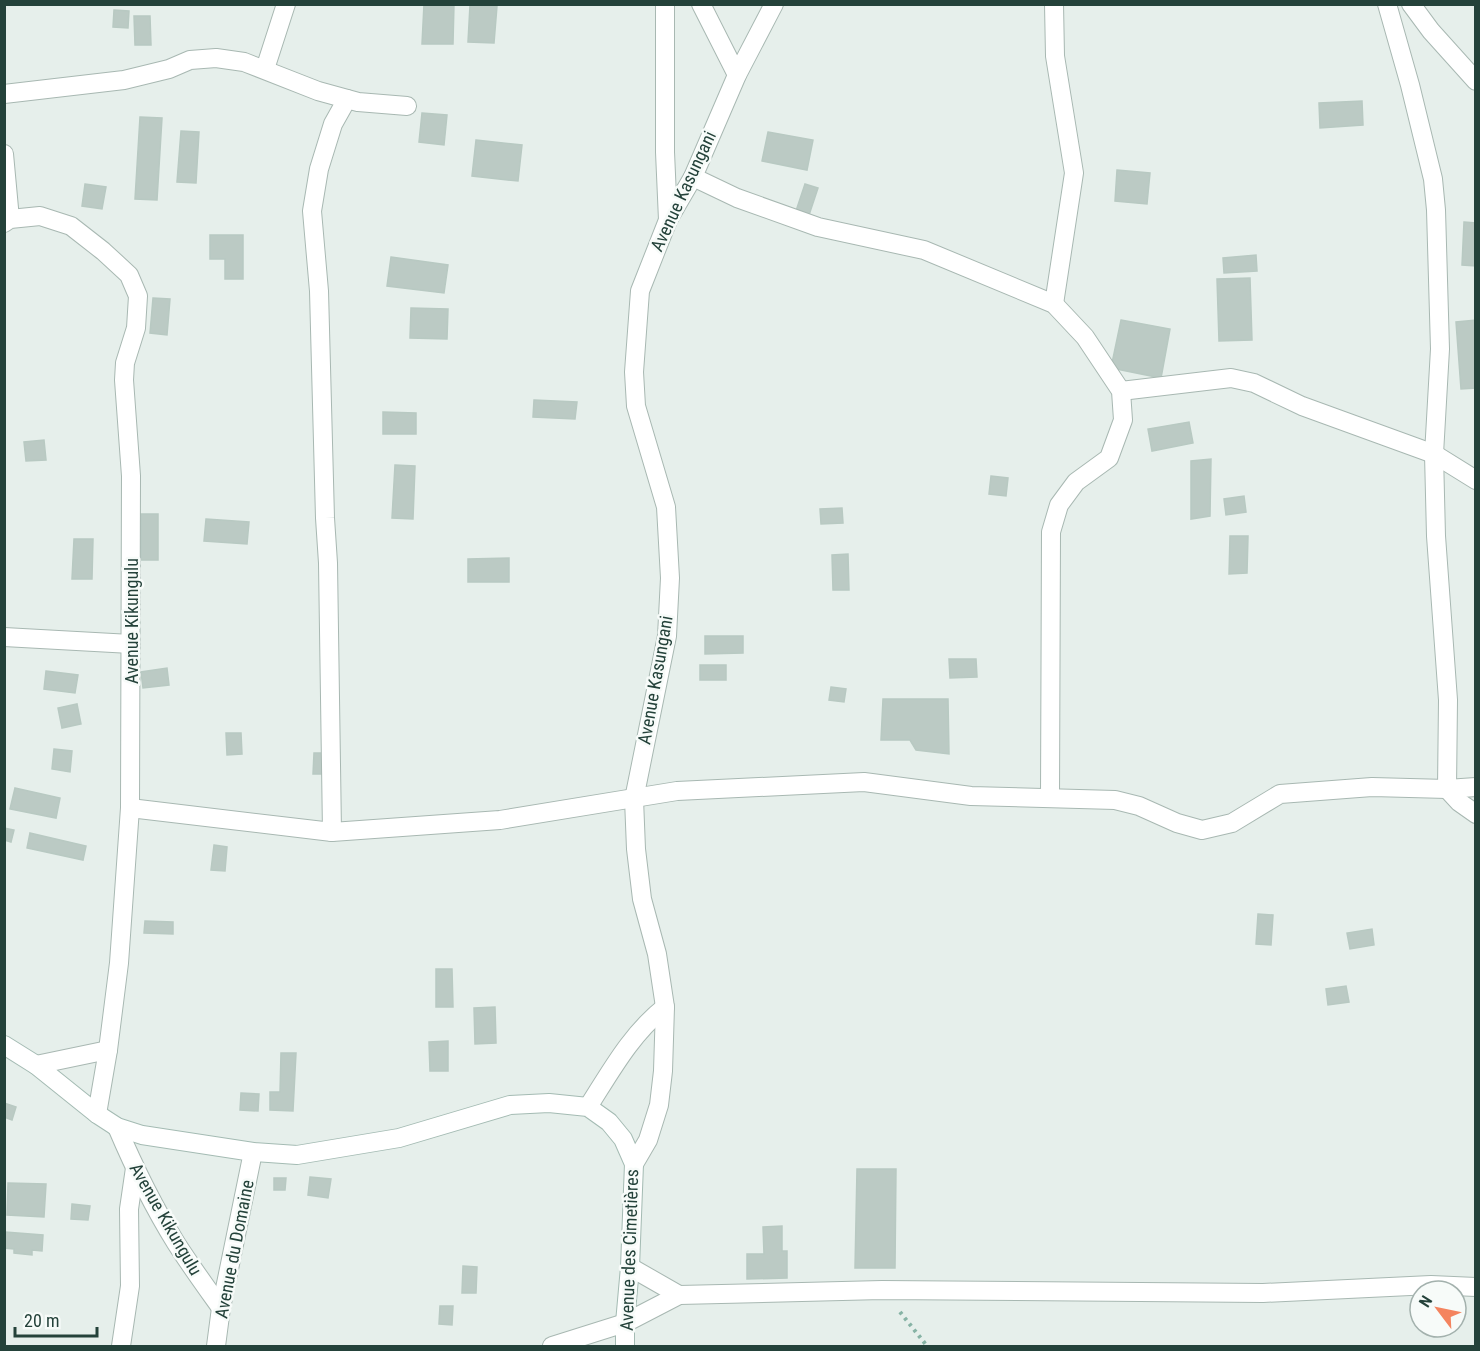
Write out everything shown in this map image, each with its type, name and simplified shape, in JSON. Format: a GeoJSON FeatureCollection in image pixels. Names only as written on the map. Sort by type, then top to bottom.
{"type":"FeatureCollection","features":[{"type":"Feature","properties":{"kind":"street"},"geometry":{"type":"LineString","coordinates":[[266,69],[286,4]]}},
{"type":"Feature","properties":{"kind":"street"},"geometry":{"type":"LineString","coordinates":[[665,4],[668,220]]}},
{"type":"Feature","properties":{"kind":"street"},"geometry":{"type":"LineString","coordinates":[[701,4],[737,75]]}},
{"type":"Feature","properties":{"kind":"street","name":"Avenue Kasungani"},"geometry":{"type":"LineString","coordinates":[[634,1164],[648,1140],[659,1105],[663,1071],[665,1007],[657,954],[642,899],[636,849],[634,799],[667,636],[670,578],[666,507],[636,406],[634,372],[640,291],[668,220],[693,177],[737,75],[774,4]]}},
{"type":"Feature","properties":{"kind":"street"},"geometry":{"type":"LineString","coordinates":[[1054,4],[1055,56],[1074,173],[1054,304]]}},
{"type":"Feature","properties":{"kind":"street"},"geometry":{"type":"LineString","coordinates":[[1387,4],[1410,85],[1434,189],[1440,349],[1434,454],[1436,536],[1448,700],[1447,789],[1459,802],[1476,814]]}},
{"type":"Feature","properties":{"kind":"street"},"geometry":{"type":"LineString","coordinates":[[1411,4],[1431,31],[1476,81]]}},
{"type":"Feature","properties":{"kind":"street"},"geometry":{"type":"LineString","coordinates":[[4,94],[124,80],[169,69],[190,60],[216,58],[244,62],[318,91],[358,102],[407,106]]}},
{"type":"Feature","properties":{"kind":"street"},"geometry":{"type":"LineString","coordinates":[[332,832],[328,563],[319,291],[312,211],[319,169],[333,124],[347,99]]}},
{"type":"Feature","properties":{"kind":"street"},"geometry":{"type":"LineString","coordinates":[[4,154],[8,221]]}},
{"type":"Feature","properties":{"kind":"street"},"geometry":{"type":"LineString","coordinates":[[693,177],[737,198],[818,227],[924,250],[1054,304],[1085,337],[1121,391],[1124,420],[1109,458],[1076,482],[1059,505],[1051,532],[1050,798]]}},
{"type":"Feature","properties":{"kind":"street","name":"Avenue Kikungulu"},"geometry":{"type":"LineString","coordinates":[[8,221],[40,216],[71,226],[104,251],[129,275],[138,296],[136,328],[125,363],[124,380],[130,476],[130,808],[119,963],[97,1114]]}},
{"type":"Feature","properties":{"kind":"street"},"geometry":{"type":"LineString","coordinates":[[1121,391],[1231,378],[1254,383],[1302,406],[1434,454],[1476,480]]}},
{"type":"Feature","properties":{"kind":"street"},"geometry":{"type":"LineString","coordinates":[[4,637],[131,644]]}},
{"type":"Feature","properties":{"kind":"street"},"geometry":{"type":"LineString","coordinates":[[130,808],[332,832],[500,820],[677,791],[864,782],[971,796],[1115,800],[1140,806],[1177,823],[1203,830],[1233,823],[1280,794],[1372,787],[1447,789],[1476,787]]}},
{"type":"Feature","properties":{"kind":"street"},"geometry":{"type":"LineString","coordinates":[[4,1045],[36,1065],[97,1114],[117,1127],[142,1135],[253,1152],[297,1155],[399,1137],[510,1105],[549,1103],[588,1107],[622,1054],[647,1021],[665,1007]]}},
{"type":"Feature","properties":{"kind":"street"},"geometry":{"type":"LineString","coordinates":[[36,1065],[108,1050]]}},
{"type":"Feature","properties":{"kind":"street","name":"Avenue des Cimetières"},"geometry":{"type":"LineString","coordinates":[[588,1107],[609,1122],[623,1139],[634,1164],[625,1347]]}},
{"type":"Feature","properties":{"kind":"street","name":"Avenue Kikungulu"},"geometry":{"type":"LineString","coordinates":[[117,1127],[135,1168],[177,1244],[221,1308]]}},
{"type":"Feature","properties":{"kind":"street","name":"Avenue du Domaine"},"geometry":{"type":"LineString","coordinates":[[220,1344],[221,1308],[253,1152]]}},
{"type":"Feature","properties":{"kind":"street"},"geometry":{"type":"LineString","coordinates":[[121,1347],[130,1286],[129,1209],[135,1168]]}},
{"type":"Feature","properties":{"kind":"street"},"geometry":{"type":"LineString","coordinates":[[630,1267],[679,1296]]}},
{"type":"Feature","properties":{"kind":"street"},"geometry":{"type":"LineString","coordinates":[[552,1347],[625,1323],[679,1296],[882,1290],[1252,1293],[1431,1285],[1476,1287]]}},
{"type":"Feature","properties":{"kind":"path"},"geometry":{"type":"LineString","coordinates":[[882,1290],[927,1347]]}},
{"type":"Feature","properties":{"kind":"building"},"geometry":{"type":"Polygon","coordinates":[[[424,4],[454,4],[453,44],[422,44],[424,4]]]}},
{"type":"Feature","properties":{"kind":"building"},"geometry":{"type":"Polygon","coordinates":[[[470,5],[497,6],[494,43],[468,42],[470,5]]]}},
{"type":"Feature","properties":{"kind":"building"},"geometry":{"type":"Polygon","coordinates":[[[114,10],[129,11],[128,28],[113,27],[114,10]]]}},
{"type":"Feature","properties":{"kind":"building"},"geometry":{"type":"Polygon","coordinates":[[[134,16],[150,16],[151,45],[135,45],[134,16]]]}},
{"type":"Feature","properties":{"kind":"building"},"geometry":{"type":"Polygon","coordinates":[[[1362,101],[1363,125],[1320,128],[1319,103],[1362,101]]]}},
{"type":"Feature","properties":{"kind":"building"},"geometry":{"type":"Polygon","coordinates":[[[422,113],[447,115],[444,145],[419,142],[422,113]]]}},
{"type":"Feature","properties":{"kind":"building"},"geometry":{"type":"Polygon","coordinates":[[[140,117],[162,118],[157,200],[135,199],[140,117]]]}},
{"type":"Feature","properties":{"kind":"building"},"geometry":{"type":"Polygon","coordinates":[[[181,131],[199,132],[196,183],[177,182],[181,131]]]}},
{"type":"Feature","properties":{"kind":"building"},"geometry":{"type":"Polygon","coordinates":[[[768,132],[813,140],[807,170],[762,161],[768,132]]]}},
{"type":"Feature","properties":{"kind":"building"},"geometry":{"type":"Polygon","coordinates":[[[476,140],[522,145],[518,181],[472,176],[476,140]]]}},
{"type":"Feature","properties":{"kind":"building"},"geometry":{"type":"Polygon","coordinates":[[[1117,170],[1150,173],[1147,204],[1115,201],[1117,170]]]}},
{"type":"Feature","properties":{"kind":"building"},"geometry":{"type":"Polygon","coordinates":[[[85,184],[106,187],[102,209],[82,206],[85,184]]]}},
{"type":"Feature","properties":{"kind":"building"},"geometry":{"type":"Polygon","coordinates":[[[805,184],[818,188],[809,215],[796,211],[805,184]]]}},
{"type":"Feature","properties":{"kind":"building"},"geometry":{"type":"Polygon","coordinates":[[[1464,222],[1476,223],[1476,266],[1462,265],[1464,222]]]}},
{"type":"Feature","properties":{"kind":"building"},"geometry":{"type":"Polygon","coordinates":[[[210,235],[243,235],[243,279],[225,279],[225,259],[210,259],[210,235]]]}},
{"type":"Feature","properties":{"kind":"building"},"geometry":{"type":"Polygon","coordinates":[[[1256,255],[1257,271],[1224,273],[1223,258],[1256,255]]]}},
{"type":"Feature","properties":{"kind":"building"},"geometry":{"type":"Polygon","coordinates":[[[391,257],[448,265],[444,293],[387,286],[391,257]]]}},
{"type":"Feature","properties":{"kind":"building"},"geometry":{"type":"Polygon","coordinates":[[[1250,278],[1252,340],[1219,341],[1217,279],[1250,278]]]}},
{"type":"Feature","properties":{"kind":"building"},"geometry":{"type":"Polygon","coordinates":[[[153,298],[170,299],[167,335],[150,333],[153,298]]]}},
{"type":"Feature","properties":{"kind":"building"},"geometry":{"type":"Polygon","coordinates":[[[411,308],[448,309],[447,339],[410,338],[411,308]]]}},
{"type":"Feature","properties":{"kind":"building"},"geometry":{"type":"Polygon","coordinates":[[[1121,320],[1170,329],[1161,378],[1111,368],[1121,320]]]}},
{"type":"Feature","properties":{"kind":"building"},"geometry":{"type":"Polygon","coordinates":[[[1476,320],[1476,388],[1461,389],[1456,322],[1476,320]]]}},
{"type":"Feature","properties":{"kind":"building"},"geometry":{"type":"Polygon","coordinates":[[[534,400],[577,402],[575,419],[533,417],[534,400]]]}},
{"type":"Feature","properties":{"kind":"building"},"geometry":{"type":"Polygon","coordinates":[[[383,412],[416,413],[416,434],[383,434],[383,412]]]}},
{"type":"Feature","properties":{"kind":"building"},"geometry":{"type":"Polygon","coordinates":[[[1189,422],[1193,443],[1152,451],[1148,429],[1189,422]]]}},
{"type":"Feature","properties":{"kind":"building"},"geometry":{"type":"Polygon","coordinates":[[[44,440],[46,460],[26,461],[24,442],[44,440]]]}},
{"type":"Feature","properties":{"kind":"building"},"geometry":{"type":"Polygon","coordinates":[[[1211,459],[1210,516],[1191,519],[1191,461],[1211,459]]]}},
{"type":"Feature","properties":{"kind":"building"},"geometry":{"type":"Polygon","coordinates":[[[395,465],[415,466],[413,519],[392,518],[395,465]]]}},
{"type":"Feature","properties":{"kind":"building"},"geometry":{"type":"Polygon","coordinates":[[[991,476],[1008,478],[1006,496],[989,494],[991,476]]]}},
{"type":"Feature","properties":{"kind":"building"},"geometry":{"type":"Polygon","coordinates":[[[1244,496],[1246,512],[1226,515],[1224,499],[1244,496]]]}},
{"type":"Feature","properties":{"kind":"building"},"geometry":{"type":"Polygon","coordinates":[[[842,508],[843,523],[821,524],[820,509],[842,508]]]}},
{"type":"Feature","properties":{"kind":"building"},"geometry":{"type":"Polygon","coordinates":[[[141,514],[158,514],[158,560],[141,560],[141,514]]]}},
{"type":"Feature","properties":{"kind":"building"},"geometry":{"type":"Polygon","coordinates":[[[206,519],[249,522],[247,544],[204,541],[206,519]]]}},
{"type":"Feature","properties":{"kind":"building"},"geometry":{"type":"Polygon","coordinates":[[[1230,536],[1248,536],[1247,573],[1229,574],[1230,536]]]}},
{"type":"Feature","properties":{"kind":"building"},"geometry":{"type":"Polygon","coordinates":[[[74,539],[93,539],[92,579],[72,579],[74,539]]]}},
{"type":"Feature","properties":{"kind":"building"},"geometry":{"type":"Polygon","coordinates":[[[848,554],[849,590],[833,590],[832,555],[848,554]]]}},
{"type":"Feature","properties":{"kind":"building"},"geometry":{"type":"Polygon","coordinates":[[[509,558],[509,582],[468,582],[468,559],[509,558]]]}},
{"type":"Feature","properties":{"kind":"building"},"geometry":{"type":"Polygon","coordinates":[[[705,636],[743,636],[743,653],[705,654],[705,636]]]}},
{"type":"Feature","properties":{"kind":"building"},"geometry":{"type":"Polygon","coordinates":[[[949,659],[976,659],[977,677],[950,678],[949,659]]]}},
{"type":"Feature","properties":{"kind":"building"},"geometry":{"type":"Polygon","coordinates":[[[700,665],[726,665],[726,680],[700,680],[700,665]]]}},
{"type":"Feature","properties":{"kind":"building"},"geometry":{"type":"Polygon","coordinates":[[[167,668],[169,685],[143,688],[141,672],[167,668]]]}},
{"type":"Feature","properties":{"kind":"building"},"geometry":{"type":"Polygon","coordinates":[[[46,671],[78,675],[75,693],[44,689],[46,671]]]}},
{"type":"Feature","properties":{"kind":"building"},"geometry":{"type":"Polygon","coordinates":[[[831,687],[846,689],[844,702],[829,700],[831,687]]]}},
{"type":"Feature","properties":{"kind":"building"},"geometry":{"type":"Polygon","coordinates":[[[883,699],[948,699],[949,754],[916,750],[910,740],[881,740],[883,699]]]}},
{"type":"Feature","properties":{"kind":"building"},"geometry":{"type":"Polygon","coordinates":[[[77,704],[81,724],[62,728],[58,708],[77,704]]]}},
{"type":"Feature","properties":{"kind":"building"},"geometry":{"type":"Polygon","coordinates":[[[226,733],[241,733],[242,754],[227,755],[226,733]]]}},
{"type":"Feature","properties":{"kind":"building"},"geometry":{"type":"Polygon","coordinates":[[[54,749],[72,751],[70,772],[52,769],[54,749]]]}},
{"type":"Feature","properties":{"kind":"building"},"geometry":{"type":"Polygon","coordinates":[[[314,753],[326,753],[324,774],[313,774],[314,753]]]}},
{"type":"Feature","properties":{"kind":"building"},"geometry":{"type":"Polygon","coordinates":[[[15,788],[60,798],[56,818],[10,809],[15,788]]]}},
{"type":"Feature","properties":{"kind":"building"},"geometry":{"type":"Polygon","coordinates":[[[4,828],[14,830],[11,842],[4,840],[4,828]]]}},
{"type":"Feature","properties":{"kind":"building"},"geometry":{"type":"Polygon","coordinates":[[[30,833],[86,846],[83,860],[27,848],[30,833]]]}},
{"type":"Feature","properties":{"kind":"building"},"geometry":{"type":"Polygon","coordinates":[[[214,845],[227,847],[225,871],[211,870],[214,845]]]}},
{"type":"Feature","properties":{"kind":"building"},"geometry":{"type":"Polygon","coordinates":[[[1258,914],[1273,915],[1271,945],[1256,944],[1258,914]]]}},
{"type":"Feature","properties":{"kind":"building"},"geometry":{"type":"Polygon","coordinates":[[[145,921],[173,922],[173,934],[144,933],[145,921]]]}},
{"type":"Feature","properties":{"kind":"building"},"geometry":{"type":"Polygon","coordinates":[[[1372,929],[1374,945],[1350,949],[1347,933],[1372,929]]]}},
{"type":"Feature","properties":{"kind":"building"},"geometry":{"type":"Polygon","coordinates":[[[436,969],[452,969],[453,1007],[436,1007],[436,969]]]}},
{"type":"Feature","properties":{"kind":"building"},"geometry":{"type":"Polygon","coordinates":[[[1346,986],[1349,1002],[1328,1005],[1326,989],[1346,986]]]}},
{"type":"Feature","properties":{"kind":"building"},"geometry":{"type":"Polygon","coordinates":[[[495,1007],[496,1043],[475,1044],[474,1008],[495,1007]]]}},
{"type":"Feature","properties":{"kind":"building"},"geometry":{"type":"Polygon","coordinates":[[[448,1041],[448,1071],[430,1071],[429,1042],[448,1041]]]}},
{"type":"Feature","properties":{"kind":"building"},"geometry":{"type":"Polygon","coordinates":[[[281,1053],[296,1053],[293,1111],[270,1110],[270,1092],[280,1092],[281,1053]]]}},
{"type":"Feature","properties":{"kind":"building"},"geometry":{"type":"Polygon","coordinates":[[[241,1093],[259,1094],[258,1111],[240,1110],[241,1093]]]}},
{"type":"Feature","properties":{"kind":"building"},"geometry":{"type":"Polygon","coordinates":[[[4,1103],[16,1107],[12,1120],[4,1117],[4,1103]]]}},
{"type":"Feature","properties":{"kind":"building"},"geometry":{"type":"Polygon","coordinates":[[[857,1169],[896,1169],[895,1268],[855,1268],[857,1169]]]}},
{"type":"Feature","properties":{"kind":"building"},"geometry":{"type":"Polygon","coordinates":[[[310,1177],[331,1179],[328,1198],[308,1195],[310,1177]]]}},
{"type":"Feature","properties":{"kind":"building"},"geometry":{"type":"Polygon","coordinates":[[[274,1178],[286,1178],[285,1190],[274,1190],[274,1178]]]}},
{"type":"Feature","properties":{"kind":"building"},"geometry":{"type":"Polygon","coordinates":[[[8,1183],[46,1184],[44,1217],[7,1215],[8,1183]]]}},
{"type":"Feature","properties":{"kind":"building"},"geometry":{"type":"Polygon","coordinates":[[[72,1204],[90,1206],[88,1220],[71,1219],[72,1204]]]}},
{"type":"Feature","properties":{"kind":"building"},"geometry":{"type":"Polygon","coordinates":[[[782,1226],[782,1251],[787,1251],[787,1278],[747,1279],[747,1254],[764,1254],[763,1227],[782,1226]]]}},
{"type":"Feature","properties":{"kind":"building"},"geometry":{"type":"Polygon","coordinates":[[[5,1232],[43,1235],[42,1251],[32,1250],[32,1255],[14,1253],[14,1249],[4,1248],[5,1232]]]}},
{"type":"Feature","properties":{"kind":"building"},"geometry":{"type":"Polygon","coordinates":[[[463,1266],[477,1267],[476,1293],[462,1293],[463,1266]]]}},
{"type":"Feature","properties":{"kind":"building"},"geometry":{"type":"Polygon","coordinates":[[[440,1306],[453,1306],[452,1325],[439,1324],[440,1306]]]}}]}
